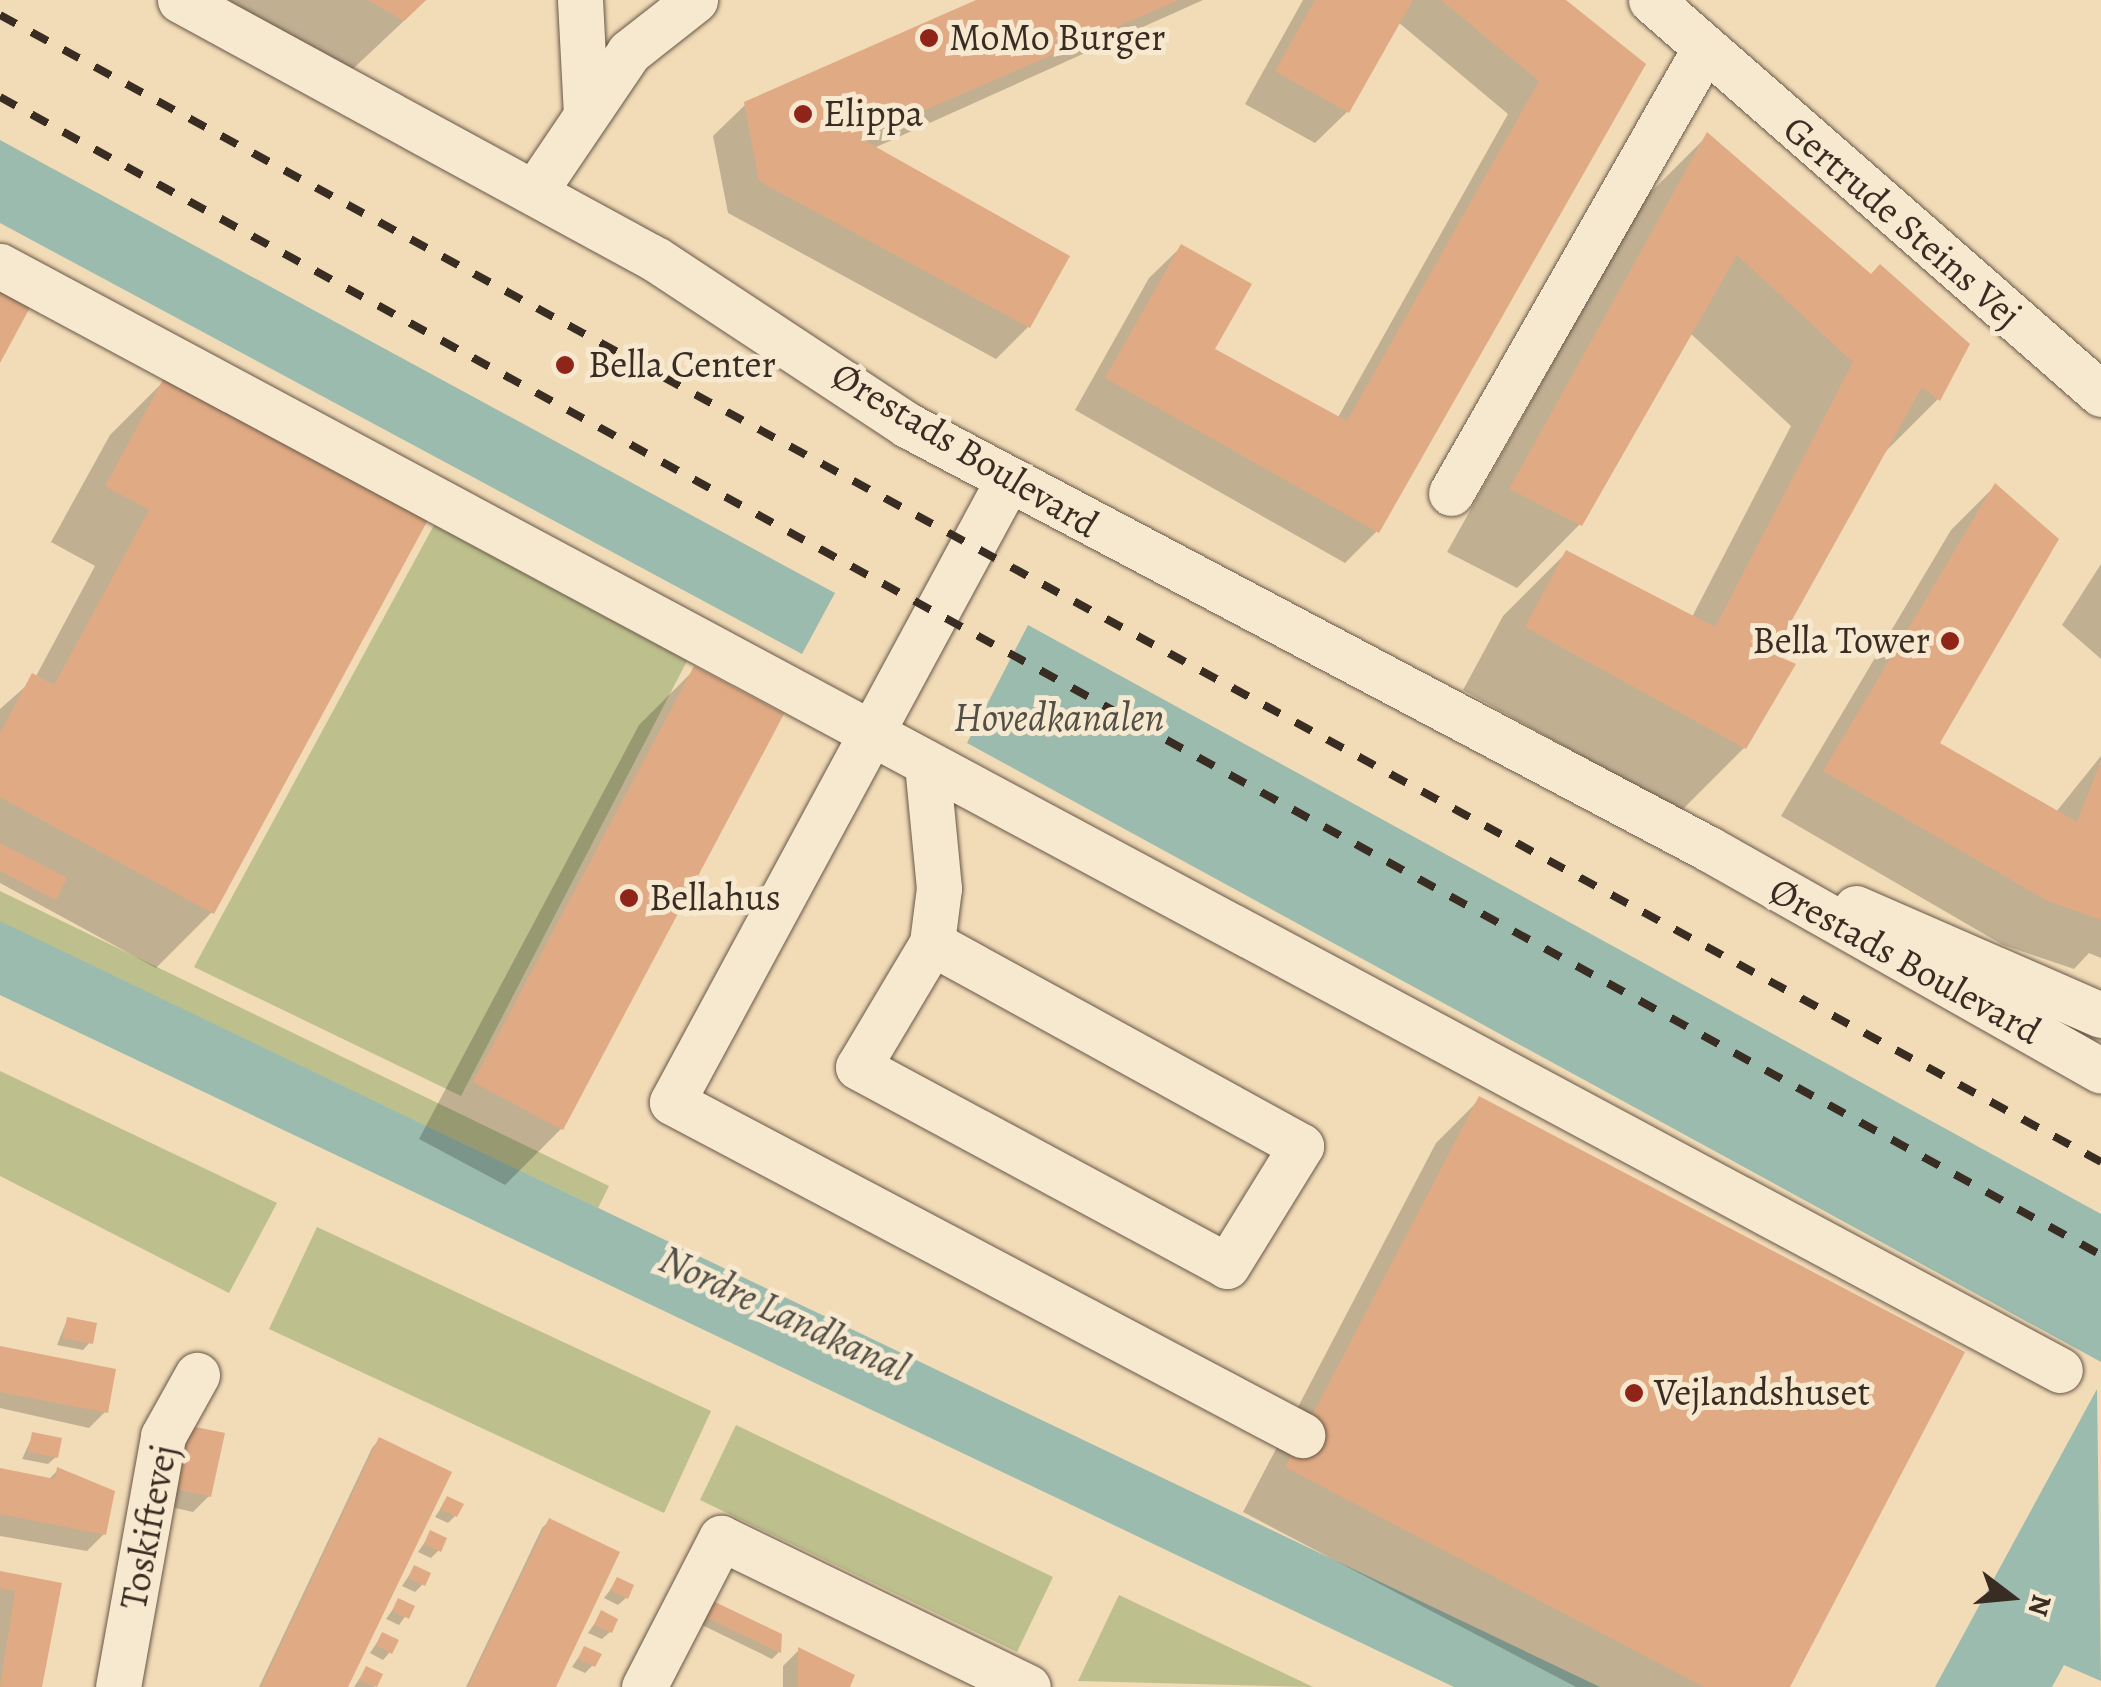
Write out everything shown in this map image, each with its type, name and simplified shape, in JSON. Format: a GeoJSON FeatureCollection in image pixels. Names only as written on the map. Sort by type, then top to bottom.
{"type":"FeatureCollection","features":[{"type":"Feature","properties":{"kind":"street","name":"Ørestads Boulevard"},"geometry":{"type":"LineString","coordinates":[[180,0],[535,191],[1008,480],[1709,849],[2101,1071]]}},
{"type":"Feature","properties":{"kind":"street"},"geometry":{"type":"LineString","coordinates":[[580,0],[586,113]]}},
{"type":"Feature","properties":{"kind":"street"},"geometry":{"type":"LineString","coordinates":[[535,191],[629,52],[694,0]]}},
{"type":"Feature","properties":{"kind":"street","name":"Gertrude Steins Vej"},"geometry":{"type":"LineString","coordinates":[[1651,0],[2101,394]]}},
{"type":"Feature","properties":{"kind":"street"},"geometry":{"type":"LineString","coordinates":[[1451,493],[1705,48]]}},
{"type":"Feature","properties":{"kind":"street"},"geometry":{"type":"LineString","coordinates":[[0,266],[2060,1370]]}},
{"type":"Feature","properties":{"kind":"street"},"geometry":{"type":"LineString","coordinates":[[1008,480],[672,1102],[1302,1435]]}},
{"type":"Feature","properties":{"kind":"street"},"geometry":{"type":"LineString","coordinates":[[927,764],[940,888],[932,944],[858,1067],[1227,1266],[1301,1146],[932,944]]}},
{"type":"Feature","properties":{"kind":"street","name":"Ørestads Boulevard"},"geometry":{"type":"LineString","coordinates":[[1709,849],[2101,1016]]}},
{"type":"Feature","properties":{"kind":"street","name":"Toskiftevej"},"geometry":{"type":"LineString","coordinates":[[118,1687],[163,1436],[198,1374]]}},
{"type":"Feature","properties":{"kind":"street"},"geometry":{"type":"LineString","coordinates":[[644,1687],[721,1538],[1028,1687]]}},
{"type":"Feature","properties":{"kind":"green space"},"geometry":{"type":"Polygon","coordinates":[[[434,525],[687,661],[461,1096],[194,967],[434,525]]]}},
{"type":"Feature","properties":{"kind":"green space"},"geometry":{"type":"Polygon","coordinates":[[[0,891],[609,1186],[598,1208],[0,922],[0,891]]]}},
{"type":"Feature","properties":{"kind":"green space"},"geometry":{"type":"Polygon","coordinates":[[[0,1071],[277,1203],[229,1293],[0,1176],[0,1071]]]}},
{"type":"Feature","properties":{"kind":"green space"},"geometry":{"type":"Polygon","coordinates":[[[317,1227],[711,1411],[664,1513],[269,1329],[317,1227]]]}},
{"type":"Feature","properties":{"kind":"green space"},"geometry":{"type":"Polygon","coordinates":[[[736,1425],[1053,1577],[1017,1652],[700,1500],[736,1425]]]}},
{"type":"Feature","properties":{"kind":"green space"},"geometry":{"type":"Polygon","coordinates":[[[1119,1595],[1313,1687],[1078,1681],[1119,1595]]]}},
{"type":"Feature","properties":{"kind":"water"},"geometry":{"type":"Polygon","coordinates":[[[0,140],[835,593],[802,654],[0,223],[0,140]]]}},
{"type":"Feature","properties":{"kind":"water","name":"Hovedkanalen"},"geometry":{"type":"Polygon","coordinates":[[[1028,625],[2101,1214],[2101,1362],[967,743],[1028,625]]]}},
{"type":"Feature","properties":{"kind":"water","name":"Nordre Landkanal"},"geometry":{"type":"Polygon","coordinates":[[[0,921],[1600,1687],[1454,1687],[0,995],[0,921]]]}},
{"type":"Feature","properties":{"kind":"water"},"geometry":{"type":"Polygon","coordinates":[[[2097,1389],[2101,1681],[2064,1665],[2052,1687],[1935,1687],[2097,1389]]]}},
{"type":"Feature","properties":{"kind":"building"},"geometry":{"type":"Polygon","coordinates":[[[368,0],[426,0],[404,21],[368,0]]]}},
{"type":"Feature","properties":{"kind":"building"},"geometry":{"type":"Polygon","coordinates":[[[976,0],[1179,0],[860,138],[1070,256],[1030,328],[759,181],[744,102],[976,0]]]}},
{"type":"Feature","properties":{"kind":"building"},"geometry":{"type":"Polygon","coordinates":[[[1315,0],[1413,0],[1349,113],[1275,71],[1315,0]]]}},
{"type":"Feature","properties":{"kind":"building"},"geometry":{"type":"Polygon","coordinates":[[[1441,0],[1566,0],[1646,64],[1379,533],[1105,378],[1181,244],[1252,284],[1215,349],[1347,421],[1539,81],[1441,0]]]}},
{"type":"Feature","properties":{"kind":"building"},"geometry":{"type":"Polygon","coordinates":[[[1707,132],[1871,274],[1880,264],[1970,344],[1940,401],[1922,387],[1773,654],[1796,664],[1746,749],[1525,627],[1566,550],[1715,627],[1853,362],[1737,255],[1582,526],[1509,489],[1707,132]]]}},
{"type":"Feature","properties":{"kind":"building"},"geometry":{"type":"Polygon","coordinates":[[[0,284],[33,302],[0,363],[0,284]]]}},
{"type":"Feature","properties":{"kind":"building"},"geometry":{"type":"Polygon","coordinates":[[[165,376],[428,520],[214,914],[0,797],[0,733],[32,673],[54,685],[149,510],[105,486],[165,376]]]}},
{"type":"Feature","properties":{"kind":"building","name":"Bella Tower"},"geometry":{"type":"Polygon","coordinates":[[[1995,483],[2059,539],[1940,743],[2077,822],[2101,761],[2101,920],[2048,901],[1823,771],[1995,483]]]}},
{"type":"Feature","properties":{"kind":"building","name":"Bellahus"},"geometry":{"type":"Polygon","coordinates":[[[694,666],[784,714],[563,1130],[473,1082],[694,666]]]}},
{"type":"Feature","properties":{"kind":"building"},"geometry":{"type":"Polygon","coordinates":[[[0,843],[67,878],[56,900],[0,871],[0,843]]]}},
{"type":"Feature","properties":{"kind":"building","name":"Vejlandshuset"},"geometry":{"type":"Polygon","coordinates":[[[1479,1096],[1965,1352],[1790,1687],[1704,1687],[1285,1467],[1479,1096]]]}},
{"type":"Feature","properties":{"kind":"building"},"geometry":{"type":"Polygon","coordinates":[[[67,1317],[97,1323],[93,1344],[63,1338],[67,1317]]]}},
{"type":"Feature","properties":{"kind":"building"},"geometry":{"type":"Polygon","coordinates":[[[0,1346],[116,1369],[108,1413],[0,1392],[0,1346]]]}},
{"type":"Feature","properties":{"kind":"building"},"geometry":{"type":"Polygon","coordinates":[[[181,1424],[225,1433],[211,1497],[168,1487],[181,1424]]]}},
{"type":"Feature","properties":{"kind":"building"},"geometry":{"type":"Polygon","coordinates":[[[32,1432],[62,1438],[58,1458],[28,1452],[32,1432]]]}},
{"type":"Feature","properties":{"kind":"building"},"geometry":{"type":"Polygon","coordinates":[[[379,1437],[452,1472],[348,1687],[261,1687],[379,1437]]]}},
{"type":"Feature","properties":{"kind":"building"},"geometry":{"type":"Polygon","coordinates":[[[57,1467],[115,1491],[106,1535],[0,1514],[0,1468],[55,1479],[57,1467]]]}},
{"type":"Feature","properties":{"kind":"building"},"geometry":{"type":"Polygon","coordinates":[[[447,1496],[464,1504],[457,1517],[440,1509],[447,1496]]]}},
{"type":"Feature","properties":{"kind":"building"},"geometry":{"type":"Polygon","coordinates":[[[549,1518],[620,1552],[556,1687],[468,1687],[549,1518]]]}},
{"type":"Feature","properties":{"kind":"building"},"geometry":{"type":"Polygon","coordinates":[[[430,1530],[447,1538],[441,1552],[424,1544],[430,1530]]]}},
{"type":"Feature","properties":{"kind":"building"},"geometry":{"type":"Polygon","coordinates":[[[414,1565],[431,1573],[425,1586],[408,1578],[414,1565]]]}},
{"type":"Feature","properties":{"kind":"building"},"geometry":{"type":"Polygon","coordinates":[[[0,1571],[62,1583],[42,1687],[0,1687],[15,1591],[0,1588],[0,1571]]]}},
{"type":"Feature","properties":{"kind":"building"},"geometry":{"type":"Polygon","coordinates":[[[617,1577],[634,1585],[628,1599],[610,1590],[617,1577]]]}},
{"type":"Feature","properties":{"kind":"building"},"geometry":{"type":"Polygon","coordinates":[[[398,1598],[415,1606],[409,1619],[392,1611],[398,1598]]]}},
{"type":"Feature","properties":{"kind":"building"},"geometry":{"type":"Polygon","coordinates":[[[713,1601],[782,1634],[781,1653],[705,1617],[713,1601]]]}},
{"type":"Feature","properties":{"kind":"building"},"geometry":{"type":"Polygon","coordinates":[[[601,1610],[618,1619],[612,1633],[594,1625],[601,1610]]]}},
{"type":"Feature","properties":{"kind":"building"},"geometry":{"type":"Polygon","coordinates":[[[382,1632],[399,1640],[392,1654],[376,1645],[382,1632]]]}},
{"type":"Feature","properties":{"kind":"building"},"geometry":{"type":"Polygon","coordinates":[[[584,1646],[602,1654],[595,1667],[578,1659],[584,1646]]]}},
{"type":"Feature","properties":{"kind":"building"},"geometry":{"type":"Polygon","coordinates":[[[798,1647],[855,1675],[850,1687],[798,1687],[798,1647]]]}},
{"type":"Feature","properties":{"kind":"building"},"geometry":{"type":"Polygon","coordinates":[[[366,1666],[383,1674],[377,1687],[359,1680],[366,1666]]]}},
{"type":"Feature","properties":{"kind":"railway"},"geometry":{"type":"LineString","coordinates":[[0,15],[2101,1162]]}},
{"type":"Feature","properties":{"kind":"railway"},"geometry":{"type":"LineString","coordinates":[[0,97],[2101,1255]]}},
{"type":"Feature","properties":{"kind":"place","name":"MoMo Burger"},"geometry":{"type":"Point","coordinates":[929,38]}},
{"type":"Feature","properties":{"kind":"place","name":"Elippa"},"geometry":{"type":"Point","coordinates":[803,114]}},
{"type":"Feature","properties":{"kind":"place","name":"Bella Center"},"geometry":{"type":"Point","coordinates":[565,365]}},
{"type":"Feature","properties":{"kind":"place","name":"Bella Tower"},"geometry":{"type":"Point","coordinates":[1950,641]}},
{"type":"Feature","properties":{"kind":"place","name":"Bellahus"},"geometry":{"type":"Point","coordinates":[629,898]}},
{"type":"Feature","properties":{"kind":"place","name":"Vejlandshuset"},"geometry":{"type":"Point","coordinates":[1634,1393]}}]}
